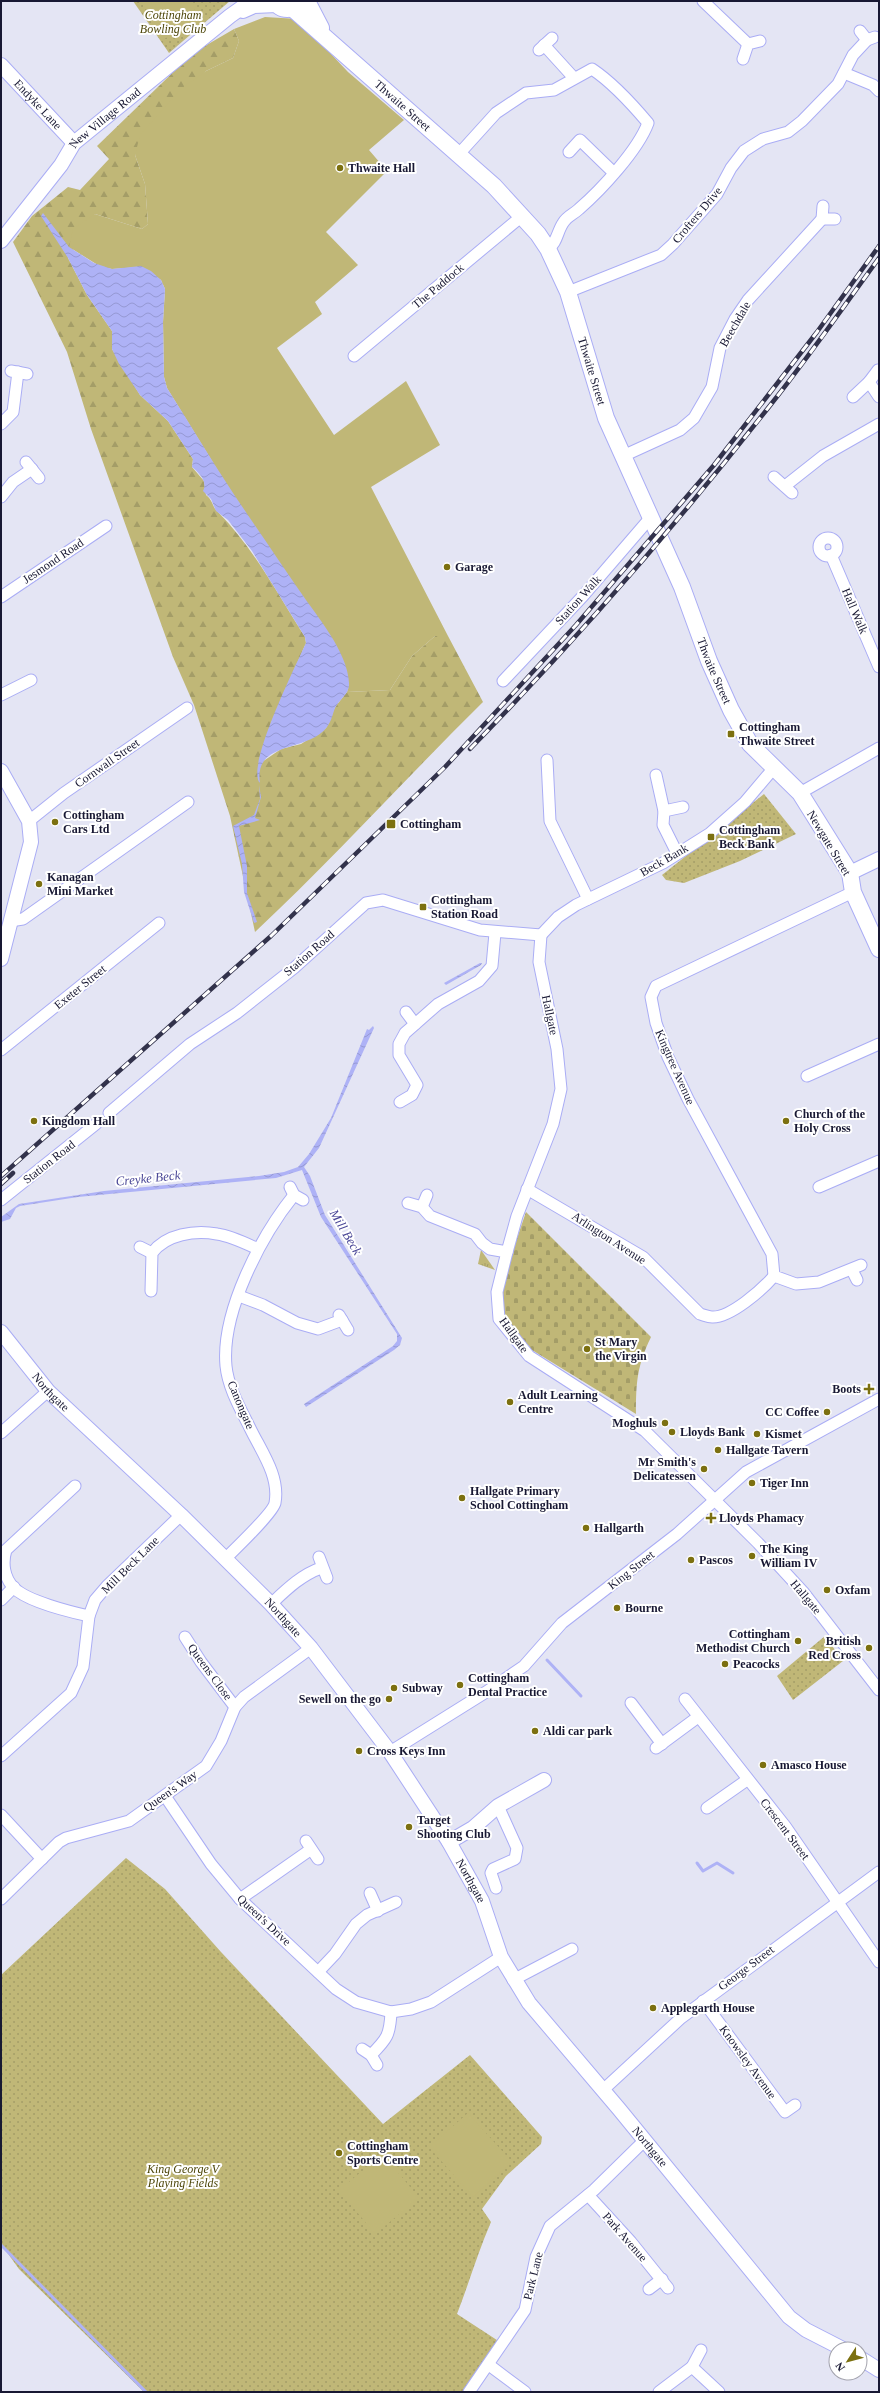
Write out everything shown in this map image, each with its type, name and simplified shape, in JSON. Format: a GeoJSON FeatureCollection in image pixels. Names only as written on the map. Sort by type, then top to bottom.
{"type":"FeatureCollection","features":[{"type":"Feature","properties":{"kind":"main road"},"geometry":{"type":"LineString","coordinates":[[276,3],[284,9],[300,4]]}},
{"type":"Feature","properties":{"kind":"main road","name":"Thwaite Street"},"geometry":{"type":"LineString","coordinates":[[300,4],[325,36],[494,186],[522,216],[548,249],[568,292],[606,418],[682,586],[730,710],[750,744],[773,769]]}},
{"type":"Feature","properties":{"kind":"main road","name":"Newgate Street"},"geometry":{"type":"LineString","coordinates":[[773,769],[800,793],[850,873],[853,892],[879,949]]}},
{"type":"Feature","properties":{"kind":"street"},"geometry":{"type":"LineString","coordinates":[[230,16],[251,1]]}},
{"type":"Feature","properties":{"kind":"street"},"geometry":{"type":"LineString","coordinates":[[703,1],[748,44]]}},
{"type":"Feature","properties":{"kind":"street"},"geometry":{"type":"LineString","coordinates":[[230,16],[254,6],[276,3]]}},
{"type":"Feature","properties":{"kind":"street","name":"New Village Road"},"geometry":{"type":"LineString","coordinates":[[1,241],[61,165],[74,143],[230,16]]}},
{"type":"Feature","properties":{"kind":"street","name":"Crofters Drive"},"geometry":{"type":"LineString","coordinates":[[568,292],[661,255],[673,244],[717,194],[731,168],[744,151],[763,138],[788,132],[802,122],[838,84],[853,55],[871,39],[860,31]]}},
{"type":"Feature","properties":{"kind":"street"},"geometry":{"type":"LineString","coordinates":[[748,44],[760,42]]}},
{"type":"Feature","properties":{"kind":"street"},"geometry":{"type":"LineString","coordinates":[[545,44],[574,78]]}},
{"type":"Feature","properties":{"kind":"street"},"geometry":{"type":"LineString","coordinates":[[743,59],[748,44]]}},
{"type":"Feature","properties":{"kind":"street","name":"Endyke Lane"},"geometry":{"type":"LineString","coordinates":[[1,65],[74,143]]}},
{"type":"Feature","properties":{"kind":"street"},"geometry":{"type":"LineString","coordinates":[[458,155],[496,113],[526,93],[554,90],[574,78],[592,70],[603,77],[648,123],[644,135],[614,173],[578,210],[563,222],[555,243],[548,249]]}},
{"type":"Feature","properties":{"kind":"street"},"geometry":{"type":"LineString","coordinates":[[844,72],[873,86],[879,91]]}},
{"type":"Feature","properties":{"kind":"street"},"geometry":{"type":"LineString","coordinates":[[569,152],[580,140],[614,173]]}},
{"type":"Feature","properties":{"kind":"street"},"geometry":{"type":"LineString","coordinates":[[823,206],[822,219],[836,220]]}},
{"type":"Feature","properties":{"kind":"street","name":"The Paddock"},"geometry":{"type":"LineString","coordinates":[[354,356],[522,216]]}},
{"type":"Feature","properties":{"kind":"street","name":"Beechdale"},"geometry":{"type":"LineString","coordinates":[[623,456],[680,430],[694,418],[712,387],[720,348],[735,319],[748,300],[822,219]]}},
{"type":"Feature","properties":{"kind":"street"},"geometry":{"type":"LineString","coordinates":[[853,397],[869,382],[878,370]]}},
{"type":"Feature","properties":{"kind":"street"},"geometry":{"type":"LineString","coordinates":[[1,424],[13,412],[19,372]]}},
{"type":"Feature","properties":{"kind":"street"},"geometry":{"type":"LineString","coordinates":[[869,382],[879,397]]}},
{"type":"Feature","properties":{"kind":"street"},"geometry":{"type":"LineString","coordinates":[[774,477],[788,489],[823,456],[879,424]]}},
{"type":"Feature","properties":{"kind":"street"},"geometry":{"type":"LineString","coordinates":[[1,497],[29,465],[39,478]]}},
{"type":"Feature","properties":{"kind":"street","name":"Station Walk"},"geometry":{"type":"LineString","coordinates":[[504,681],[583,596],[651,517]]}},
{"type":"Feature","properties":{"kind":"street","name":"Jesmond Road"},"geometry":{"type":"LineString","coordinates":[[1,597],[106,526]]}},
{"type":"Feature","properties":{"kind":"street","name":"Hall Walk"},"geometry":{"type":"LineString","coordinates":[[831,555],[879,667]]}},
{"type":"Feature","properties":{"kind":"street"},"geometry":{"type":"LineString","coordinates":[[1,695],[31,680]]}},
{"type":"Feature","properties":{"kind":"street","name":"Cornwall Street"},"geometry":{"type":"LineString","coordinates":[[29,821],[64,793],[187,708]]}},
{"type":"Feature","properties":{"kind":"street"},"geometry":{"type":"LineString","coordinates":[[800,793],[879,748]]}},
{"type":"Feature","properties":{"kind":"street"},"geometry":{"type":"LineString","coordinates":[[547,760],[550,821],[588,899]]}},
{"type":"Feature","properties":{"kind":"street","name":"Beck Bank"},"geometry":{"type":"LineString","coordinates":[[541,935],[558,917],[588,899],[663,863],[714,830],[745,802],[773,769]]}},
{"type":"Feature","properties":{"kind":"street"},"geometry":{"type":"LineString","coordinates":[[1,771],[29,821],[31,842],[1,959]]}},
{"type":"Feature","properties":{"kind":"street"},"geometry":{"type":"LineString","coordinates":[[656,775],[664,812],[663,825],[677,853]]}},
{"type":"Feature","properties":{"kind":"street"},"geometry":{"type":"LineString","coordinates":[[10,921],[22,919],[180,803]]}},
{"type":"Feature","properties":{"kind":"street"},"geometry":{"type":"LineString","coordinates":[[664,812],[683,807]]}},
{"type":"Feature","properties":{"kind":"street"},"geometry":{"type":"LineString","coordinates":[[850,873],[879,859]]}},
{"type":"Feature","properties":{"kind":"street","name":"Kingtree Avenue"},"geometry":{"type":"LineString","coordinates":[[774,1276],[772,1254],[688,1099],[668,1056],[656,1023],[651,997],[656,986],[853,892]]}},
{"type":"Feature","properties":{"kind":"street","name":"Station Road"},"geometry":{"type":"LineString","coordinates":[[109,1113],[188,1045],[236,1013],[294,968],[366,903],[383,900],[464,926],[495,933],[541,935]]}},
{"type":"Feature","properties":{"kind":"street","name":"Exeter Street"},"geometry":{"type":"LineString","coordinates":[[1,1050],[159,923]]}},
{"type":"Feature","properties":{"kind":"street"},"geometry":{"type":"LineString","coordinates":[[400,1102],[412,1095],[417,1085],[399,1055],[399,1044],[405,1032],[438,1004],[479,981],[492,966],[495,933]]}},
{"type":"Feature","properties":{"kind":"street","name":"Hallgate"},"geometry":{"type":"LineString","coordinates":[[541,935],[539,962],[557,1049],[562,1089],[553,1124],[528,1189],[507,1252],[497,1292],[499,1318],[529,1356],[644,1432],[758,1543],[804,1593],[879,1690]]}},
{"type":"Feature","properties":{"kind":"street"},"geometry":{"type":"LineString","coordinates":[[406,1012],[415,1024]]}},
{"type":"Feature","properties":{"kind":"street"},"geometry":{"type":"LineString","coordinates":[[807,1076],[879,1044]]}},
{"type":"Feature","properties":{"kind":"street","name":"Station Road"},"geometry":{"type":"LineString","coordinates":[[1,1200],[96,1124]]}},
{"type":"Feature","properties":{"kind":"street"},"geometry":{"type":"LineString","coordinates":[[819,1187],[879,1161]]}},
{"type":"Feature","properties":{"kind":"street","name":"Arlington Avenue"},"geometry":{"type":"LineString","coordinates":[[528,1189],[642,1257],[700,1314],[711,1318],[720,1316],[761,1291],[774,1276]]}},
{"type":"Feature","properties":{"kind":"street","name":"Canongate"},"geometry":{"type":"LineString","coordinates":[[225,1559],[275,1505],[277,1487],[232,1390],[226,1366],[227,1338],[239,1296],[258,1249],[276,1217],[296,1194]]}},
{"type":"Feature","properties":{"kind":"street"},"geometry":{"type":"LineString","coordinates":[[422,1207],[427,1195]]}},
{"type":"Feature","properties":{"kind":"street"},"geometry":{"type":"LineString","coordinates":[[408,1203],[422,1207],[430,1216],[475,1234],[490,1249],[507,1252]]}},
{"type":"Feature","properties":{"kind":"street"},"geometry":{"type":"LineString","coordinates":[[151,1291],[152,1253],[165,1240],[180,1235],[216,1233],[258,1249]]}},
{"type":"Feature","properties":{"kind":"street"},"geometry":{"type":"LineString","coordinates":[[140,1247],[152,1253]]}},
{"type":"Feature","properties":{"kind":"street"},"geometry":{"type":"LineString","coordinates":[[774,1276],[796,1284],[819,1282],[856,1268],[857,1280]]}},
{"type":"Feature","properties":{"kind":"street"},"geometry":{"type":"LineString","coordinates":[[239,1296],[263,1305],[297,1323],[318,1329],[341,1318],[348,1330]]}},
{"type":"Feature","properties":{"kind":"street","name":"Northgate"},"geometry":{"type":"LineString","coordinates":[[1,1332],[48,1390],[181,1515],[270,1604],[311,1648],[390,1752],[449,1842],[482,1901],[501,1957],[513,1980],[529,2003],[645,2140],[789,2317],[806,2330],[828,2341]]}},
{"type":"Feature","properties":{"kind":"street"},"geometry":{"type":"LineString","coordinates":[[1,1433],[48,1390]]}},
{"type":"Feature","properties":{"kind":"street","name":"King Street"},"geometry":{"type":"LineString","coordinates":[[390,1752],[518,1670],[562,1624],[677,1534],[746,1472],[879,1399]]}},
{"type":"Feature","properties":{"kind":"street"},"geometry":{"type":"LineString","coordinates":[[68,1489],[6,1550],[3,1561],[6,1574],[14,1588],[26,1595],[62,1609],[89,1616]]}},
{"type":"Feature","properties":{"kind":"street","name":"Mill Beck Lane"},"geometry":{"type":"LineString","coordinates":[[1,1756],[71,1693],[83,1667],[89,1616],[95,1600],[107,1586],[181,1515]]}},
{"type":"Feature","properties":{"kind":"street"},"geometry":{"type":"LineString","coordinates":[[270,1604],[320,1562],[327,1578]]}},
{"type":"Feature","properties":{"kind":"street"},"geometry":{"type":"LineString","coordinates":[[1,1600],[14,1588]]}},
{"type":"Feature","properties":{"kind":"street","name":"Queens Close"},"geometry":{"type":"LineString","coordinates":[[185,1637],[201,1662],[235,1707]]}},
{"type":"Feature","properties":{"kind":"street","name":"Queen's Way"},"geometry":{"type":"LineString","coordinates":[[1,1899],[66,1838],[129,1820],[206,1766],[221,1741],[235,1707],[244,1697],[311,1648]]}},
{"type":"Feature","properties":{"kind":"street","name":"Crescent Street"},"geometry":{"type":"LineString","coordinates":[[685,1699],[747,1780],[785,1826],[879,1962]]}},
{"type":"Feature","properties":{"kind":"street"},"geometry":{"type":"LineString","coordinates":[[631,1703],[659,1746],[698,1717]]}},
{"type":"Feature","properties":{"kind":"street"},"geometry":{"type":"LineString","coordinates":[[449,1842],[473,1828],[498,1806],[544,1780]]}},
{"type":"Feature","properties":{"kind":"street"},"geometry":{"type":"LineString","coordinates":[[707,1808],[747,1780]]}},
{"type":"Feature","properties":{"kind":"street","name":"Queen's Drive"},"geometry":{"type":"LineString","coordinates":[[165,1796],[211,1864],[240,1899],[284,1938],[336,1989],[356,2002],[391,2012],[411,2009],[430,2002],[501,1957]]}},
{"type":"Feature","properties":{"kind":"street"},"geometry":{"type":"LineString","coordinates":[[496,1888],[491,1873],[493,1869],[515,1859],[517,1848],[498,1806]]}},
{"type":"Feature","properties":{"kind":"street"},"geometry":{"type":"LineString","coordinates":[[1,1815],[42,1859]]}},
{"type":"Feature","properties":{"kind":"street"},"geometry":{"type":"LineString","coordinates":[[240,1899],[308,1846],[318,1859]]}},
{"type":"Feature","properties":{"kind":"street","name":"George Street"},"geometry":{"type":"LineString","coordinates":[[603,2090],[681,2018],[879,1872]]}},
{"type":"Feature","properties":{"kind":"street"},"geometry":{"type":"LineString","coordinates":[[370,1893],[378,1910]]}},
{"type":"Feature","properties":{"kind":"street"},"geometry":{"type":"LineString","coordinates":[[318,1972],[335,1954],[356,1924],[378,1910],[396,1902]]}},
{"type":"Feature","properties":{"kind":"street"},"geometry":{"type":"LineString","coordinates":[[513,1980],[572,1949]]}},
{"type":"Feature","properties":{"kind":"street","name":"Knowsley Avenue"},"geometry":{"type":"LineString","coordinates":[[703,2001],[785,2112],[796,2105]]}},
{"type":"Feature","properties":{"kind":"street"},"geometry":{"type":"LineString","coordinates":[[370,2056],[386,2040],[391,2031],[391,2012]]}},
{"type":"Feature","properties":{"kind":"street","name":"Park Lane"},"geometry":{"type":"LineString","coordinates":[[469,2392],[489,2365],[524,2310],[536,2257],[550,2226],[588,2195],[645,2140]]}},
{"type":"Feature","properties":{"kind":"street","name":"Park Avenue"},"geometry":{"type":"LineString","coordinates":[[588,2195],[665,2284],[648,2289]]}},
{"type":"Feature","properties":{"kind":"street"},"geometry":{"type":"LineString","coordinates":[[659,2392],[692,2367],[700,2350]]}},
{"type":"Feature","properties":{"kind":"street"},"geometry":{"type":"LineString","coordinates":[[868,2363],[879,2370]]}},
{"type":"Feature","properties":{"kind":"street"},"geometry":{"type":"LineString","coordinates":[[489,2365],[525,2392]]}},
{"type":"Feature","properties":{"kind":"street"},"geometry":{"type":"LineString","coordinates":[[692,2367],[719,2392]]}},
{"type":"Feature","properties":{"kind":"green space","name":"Cottingham Bowling Club"},"geometry":{"type":"Polygon","coordinates":[[[133,1],[230,1],[169,53],[133,1]]]}},
{"type":"Feature","properties":{"kind":"green space"},"geometry":{"type":"Polygon","coordinates":[[[142,1],[191,1],[201,23],[161,40],[142,1]]]}},
{"type":"Feature","properties":{"kind":"green space"},"geometry":{"type":"Polygon","coordinates":[[[265,17],[298,19],[348,72],[404,120],[369,150],[387,171],[326,232],[358,265],[315,302],[322,314],[277,348],[334,435],[406,381],[440,445],[371,487],[448,636],[435,636],[412,656],[390,690],[347,692],[349,684],[167,388],[164,377],[163,322],[165,289],[161,280],[141,267],[112,269],[101,267],[69,247],[73,229],[95,214],[142,229],[148,224],[145,184],[135,155],[140,135],[182,88],[206,71],[233,58],[239,41],[234,29],[265,17]]]}},
{"type":"Feature","properties":{"kind":"green space"},"geometry":{"type":"Polygon","coordinates":[[[234,29],[239,41],[233,58],[206,71],[135,155],[145,184],[148,224],[142,229],[95,214],[68,258],[87,295],[112,331],[112,349],[140,395],[168,421],[193,459],[192,467],[204,481],[206,495],[216,510],[243,541],[275,588],[305,637],[306,643],[271,723],[262,762],[281,749],[301,744],[326,728],[335,707],[347,692],[390,690],[412,656],[435,636],[448,636],[483,702],[313,876],[255,932],[230,816],[194,705],[173,657],[91,429],[67,352],[13,242],[32,216],[68,187],[80,190],[109,159],[97,146],[193,53],[234,29]]]}},
{"type":"Feature","properties":{"kind":"green space"},"geometry":{"type":"Polygon","coordinates":[[[764,794],[796,834],[740,861],[684,883],[666,880],[662,875],[764,794]]]}},
{"type":"Feature","properties":{"kind":"green space"},"geometry":{"type":"Polygon","coordinates":[[[526,1212],[651,1337],[646,1347],[638,1374],[636,1414],[532,1350],[503,1315],[502,1291],[512,1253],[526,1212]]]}},
{"type":"Feature","properties":{"kind":"green space"},"geometry":{"type":"Polygon","coordinates":[[[481,1250],[495,1270],[478,1264],[481,1250]]]}},
{"type":"Feature","properties":{"kind":"green space"},"geometry":{"type":"Polygon","coordinates":[[[825,1636],[843,1661],[793,1700],[777,1676],[825,1636]]]}},
{"type":"Feature","properties":{"kind":"green space","name":"King George V Playing Fields"},"geometry":{"type":"Polygon","coordinates":[[[126,1858],[165,1889],[221,1952],[383,2124],[470,2055],[542,2137],[541,2144],[506,2176],[482,2209],[491,2222],[457,2314],[503,2344],[469,2392],[144,2392],[19,2269],[1,2244],[1,1975],[126,1858]]]}},
{"type":"Feature","properties":{"kind":"green space"},"geometry":{"type":"Polygon","coordinates":[[[468,2113],[512,2162],[473,2197],[429,2147],[468,2113]]]}},
{"type":"Feature","properties":{"kind":"green space"},"geometry":{"type":"Polygon","coordinates":[[[383,2154],[419,2198],[375,2234],[339,2190],[383,2154]]]}},
{"type":"Feature","properties":{"kind":"water"},"geometry":{"type":"Polygon","coordinates":[[[43,213],[69,247],[94,263],[112,269],[141,266],[151,271],[161,280],[165,289],[163,322],[164,377],[167,388],[217,469],[330,634],[343,659],[347,671],[349,687],[335,708],[330,722],[322,732],[311,739],[275,752],[266,759],[260,769],[260,783],[257,774],[259,758],[265,738],[283,693],[306,643],[305,637],[252,551],[228,520],[216,511],[211,499],[203,491],[204,481],[192,467],[193,459],[168,421],[140,395],[119,364],[112,349],[112,331],[87,295],[68,258],[41,216],[43,213]]]}},
{"type":"Feature","properties":{"kind":"water"},"geometry":{"type":"Polygon","coordinates":[[[259,785],[261,797],[255,818],[260,820],[239,826],[247,866],[247,893],[257,922],[254,923],[244,892],[242,864],[233,826],[254,815],[260,799],[259,785]]]}},
{"type":"Feature","properties":{"kind":"water"},"geometry":{"type":"Polygon","coordinates":[[[482,963],[481,965],[446,985],[444,983],[482,963]]]}},
{"type":"Feature","properties":{"kind":"water"},"geometry":{"type":"Polygon","coordinates":[[[373,1026],[374,1028],[319,1148],[304,1167],[310,1176],[325,1215],[402,1338],[400,1345],[394,1350],[306,1407],[304,1404],[393,1346],[397,1341],[397,1334],[321,1217],[302,1170],[276,1178],[78,1197],[20,1206],[16,1208],[10,1219],[1,1222],[1,1217],[19,1204],[104,1191],[259,1176],[284,1172],[298,1167],[309,1154],[331,1118],[367,1029],[369,1030],[373,1026]]]}},
{"type":"Feature","properties":{"kind":"waterway"},"geometry":{"type":"LineString","coordinates":[[547,1660],[581,1696]]}},
{"type":"Feature","properties":{"kind":"waterway"},"geometry":{"type":"LineString","coordinates":[[697,1863],[703,1871],[717,1863],[733,1873]]}},
{"type":"Feature","properties":{"kind":"waterway"},"geometry":{"type":"LineString","coordinates":[[1,2245],[146,2392]]}},
{"type":"Feature","properties":{"kind":"railway"},"geometry":{"type":"LineString","coordinates":[[1,1176],[271,936],[445,767],[576,625],[714,465],[817,332],[879,246]]}},
{"type":"Feature","properties":{"kind":"railway"},"geometry":{"type":"LineString","coordinates":[[470,749],[588,623],[700,492],[786,385],[879,258]]}},
{"type":"Feature","properties":{"kind":"railway"},"geometry":{"type":"LineString","coordinates":[[1,1184],[13,1173]]}},
{"type":"Feature","properties":{"kind":"place","name":"Thwaite Hall"},"geometry":{"type":"Point","coordinates":[340,168]}},
{"type":"Feature","properties":{"kind":"place","name":"Garage"},"geometry":{"type":"Point","coordinates":[447,567]}},
{"type":"Feature","properties":{"kind":"place","name":"Cottingham Thwaite Street"},"geometry":{"type":"Point","coordinates":[731,734]}},
{"type":"Feature","properties":{"kind":"place","name":"Cottingham Cars Ltd"},"geometry":{"type":"Point","coordinates":[55,822]}},
{"type":"Feature","properties":{"kind":"place","name":"Cottingham"},"geometry":{"type":"Point","coordinates":[391,824]}},
{"type":"Feature","properties":{"kind":"place","name":"Cottingham Beck Bank"},"geometry":{"type":"Point","coordinates":[711,837]}},
{"type":"Feature","properties":{"kind":"place","name":"Kanagan Mini Market"},"geometry":{"type":"Point","coordinates":[39,884]}},
{"type":"Feature","properties":{"kind":"place","name":"Cottingham Station Road"},"geometry":{"type":"Point","coordinates":[423,907]}},
{"type":"Feature","properties":{"kind":"place","name":"Kingdom Hall"},"geometry":{"type":"Point","coordinates":[34,1121]}},
{"type":"Feature","properties":{"kind":"place","name":"Church of the Holy Cross"},"geometry":{"type":"Point","coordinates":[786,1121]}},
{"type":"Feature","properties":{"kind":"place","name":"St Mary the Virgin"},"geometry":{"type":"Point","coordinates":[587,1349]}},
{"type":"Feature","properties":{"kind":"place","name":"Boots"},"geometry":{"type":"Point","coordinates":[869,1389]}},
{"type":"Feature","properties":{"kind":"place","name":"Adult Learning Centre"},"geometry":{"type":"Point","coordinates":[510,1402]}},
{"type":"Feature","properties":{"kind":"place","name":"CC Coffee"},"geometry":{"type":"Point","coordinates":[827,1412]}},
{"type":"Feature","properties":{"kind":"place","name":"Moghuls"},"geometry":{"type":"Point","coordinates":[665,1423]}},
{"type":"Feature","properties":{"kind":"place","name":"Lloyds Bank"},"geometry":{"type":"Point","coordinates":[672,1432]}},
{"type":"Feature","properties":{"kind":"place","name":"Kismet"},"geometry":{"type":"Point","coordinates":[757,1434]}},
{"type":"Feature","properties":{"kind":"place","name":"Hallgate Tavern"},"geometry":{"type":"Point","coordinates":[718,1450]}},
{"type":"Feature","properties":{"kind":"place","name":"Mr Smith's Delicatessen"},"geometry":{"type":"Point","coordinates":[704,1469]}},
{"type":"Feature","properties":{"kind":"place","name":"Tiger Inn"},"geometry":{"type":"Point","coordinates":[752,1483]}},
{"type":"Feature","properties":{"kind":"place","name":"Hallgate Primary School Cottingham"},"geometry":{"type":"Point","coordinates":[462,1498]}},
{"type":"Feature","properties":{"kind":"place","name":"Lloyds Phamacy"},"geometry":{"type":"Point","coordinates":[711,1518]}},
{"type":"Feature","properties":{"kind":"place","name":"Hallgarth"},"geometry":{"type":"Point","coordinates":[586,1528]}},
{"type":"Feature","properties":{"kind":"place","name":"The King William IV"},"geometry":{"type":"Point","coordinates":[752,1556]}},
{"type":"Feature","properties":{"kind":"place","name":"Pascos"},"geometry":{"type":"Point","coordinates":[691,1560]}},
{"type":"Feature","properties":{"kind":"place","name":"Oxfam"},"geometry":{"type":"Point","coordinates":[827,1590]}},
{"type":"Feature","properties":{"kind":"place","name":"Bourne"},"geometry":{"type":"Point","coordinates":[617,1608]}},
{"type":"Feature","properties":{"kind":"place","name":"Cottingham Methodist Church"},"geometry":{"type":"Point","coordinates":[798,1641]}},
{"type":"Feature","properties":{"kind":"place","name":"British Red Cross"},"geometry":{"type":"Point","coordinates":[869,1648]}},
{"type":"Feature","properties":{"kind":"place","name":"Peacocks"},"geometry":{"type":"Point","coordinates":[725,1664]}},
{"type":"Feature","properties":{"kind":"place","name":"Cottingham Dental Practice"},"geometry":{"type":"Point","coordinates":[460,1685]}},
{"type":"Feature","properties":{"kind":"place","name":"Subway"},"geometry":{"type":"Point","coordinates":[394,1688]}},
{"type":"Feature","properties":{"kind":"place","name":"Sewell on the go"},"geometry":{"type":"Point","coordinates":[389,1699]}},
{"type":"Feature","properties":{"kind":"place","name":"Aldi car park"},"geometry":{"type":"Point","coordinates":[535,1731]}},
{"type":"Feature","properties":{"kind":"place","name":"Cross Keys Inn"},"geometry":{"type":"Point","coordinates":[359,1751]}},
{"type":"Feature","properties":{"kind":"place","name":"Amasco House"},"geometry":{"type":"Point","coordinates":[763,1765]}},
{"type":"Feature","properties":{"kind":"place","name":"Target Shooting Club"},"geometry":{"type":"Point","coordinates":[409,1827]}},
{"type":"Feature","properties":{"kind":"place","name":"Applegarth House"},"geometry":{"type":"Point","coordinates":[653,2008]}},
{"type":"Feature","properties":{"kind":"place","name":"Cottingham Sports Centre"},"geometry":{"type":"Point","coordinates":[339,2153]}},
{"type":"Feature","properties":{"kind":"water label","name":"Creyke Beck"},"geometry":{"type":"Point","coordinates":[148,1178]}},
{"type":"Feature","properties":{"kind":"water label","name":"Mill Beck"},"geometry":{"type":"Point","coordinates":[346,1232]}}]}
